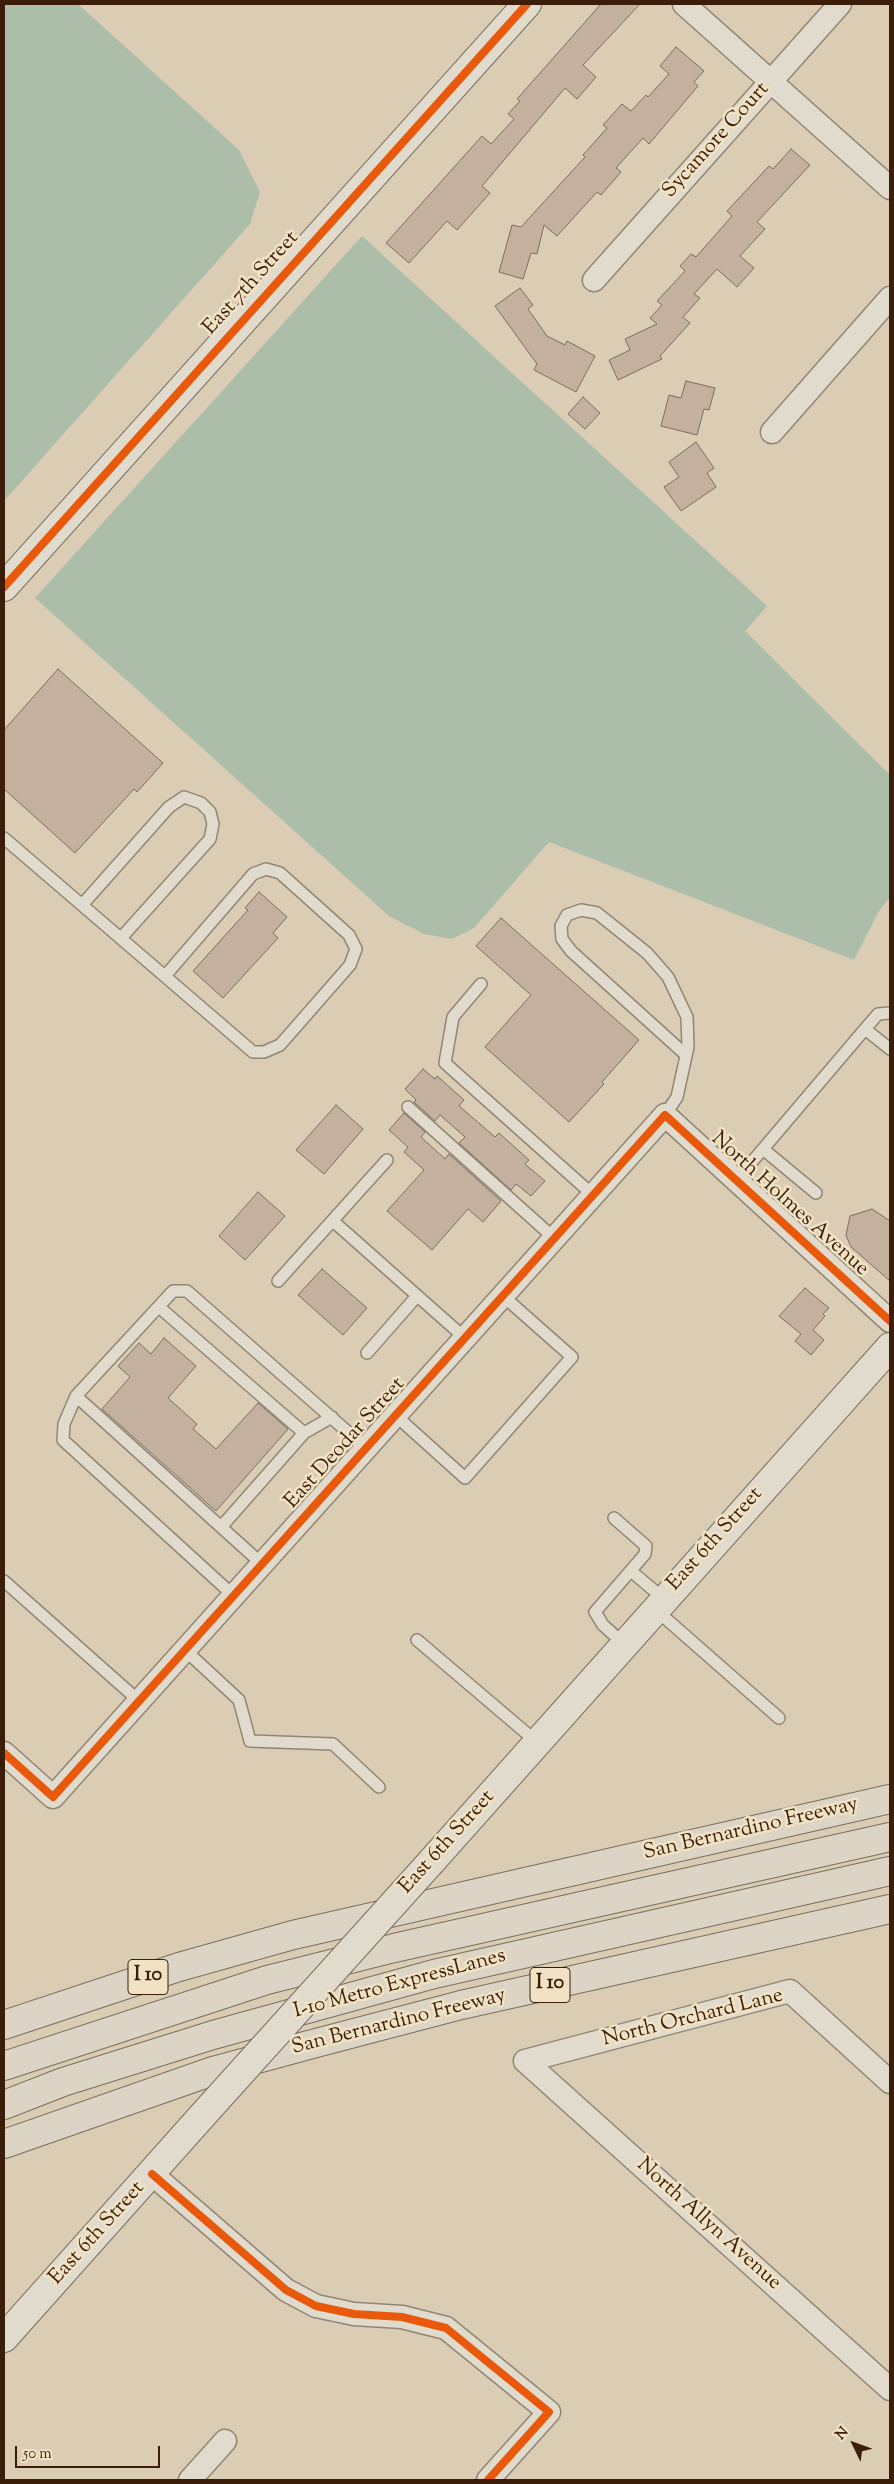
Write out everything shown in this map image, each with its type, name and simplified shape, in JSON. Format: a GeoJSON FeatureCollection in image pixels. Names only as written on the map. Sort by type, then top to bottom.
{"type":"FeatureCollection","features":[{"type":"Feature","properties":{"kind":"highway","name":"San Bernardino Freeway"},"geometry":{"type":"LineString","coordinates":[[4,2025],[179,1967],[294,1935],[890,1799]]}},
{"type":"Feature","properties":{"kind":"highway","name":"I-10 Metro ExpressLanes"},"geometry":{"type":"LineString","coordinates":[[4,2065],[268,1980],[404,1946],[890,1837]]}},
{"type":"Feature","properties":{"kind":"highway","name":"I-10 Metro ExpressLanes"},"geometry":{"type":"LineString","coordinates":[[4,2104],[63,2082],[196,2040],[434,1974],[890,1871]]}},
{"type":"Feature","properties":{"kind":"highway","name":"San Bernardino Freeway"},"geometry":{"type":"LineString","coordinates":[[4,2144],[213,2071],[316,2043],[462,2005],[890,1910]]}},
{"type":"Feature","properties":{"kind":"highway"},"geometry":{"type":"LineString","coordinates":[[4,2065],[179,1967]]}},
{"type":"Feature","properties":{"kind":"main road","name":"East 7th Street"},"geometry":{"type":"LineString","coordinates":[[4,587],[527,4]]}},
{"type":"Feature","properties":{"kind":"main road","name":"East 6th Street"},"geometry":{"type":"LineString","coordinates":[[4,2338],[538,1743],[659,1604],[890,1346]]}},
{"type":"Feature","properties":{"kind":"street"},"geometry":{"type":"LineString","coordinates":[[684,4],[890,188]]}},
{"type":"Feature","properties":{"kind":"street","name":"Sycamore Court"},"geometry":{"type":"LineString","coordinates":[[594,280],[840,4]]}},
{"type":"Feature","properties":{"kind":"street"},"geometry":{"type":"LineString","coordinates":[[772,432],[890,298]]}},
{"type":"Feature","properties":{"kind":"street","name":"East Deodar Street"},"geometry":{"type":"LineString","coordinates":[[4,1753],[53,1797],[664,1115]]}},
{"type":"Feature","properties":{"kind":"street","name":"North Holmes Avenue"},"geometry":{"type":"LineString","coordinates":[[664,1115],[890,1321]]}},
{"type":"Feature","properties":{"kind":"street","name":"North Orchard Lane"},"geometry":{"type":"LineString","coordinates":[[525,2061],[790,1991],[890,2082]]}},
{"type":"Feature","properties":{"kind":"street","name":"North Allyn Avenue"},"geometry":{"type":"LineString","coordinates":[[525,2061],[890,2389]]}},
{"type":"Feature","properties":{"kind":"street"},"geometry":{"type":"LineString","coordinates":[[152,2174],[286,2290],[316,2306],[354,2314],[402,2317],[446,2328],[549,2412],[488,2480]]}},
{"type":"Feature","properties":{"kind":"street"},"geometry":{"type":"LineString","coordinates":[[190,2480],[225,2440]]}},
{"type":"Feature","properties":{"kind":"lane"},"geometry":{"type":"LineString","coordinates":[[82,906],[168,807],[184,797],[201,803],[210,812],[213,824],[210,839],[121,938]]}},
{"type":"Feature","properties":{"kind":"lane"},"geometry":{"type":"LineString","coordinates":[[4,838],[252,1052],[264,1052],[280,1045],[350,965],[356,950],[349,935],[280,873],[266,869],[253,874],[164,976]]}},
{"type":"Feature","properties":{"kind":"lane"},"geometry":{"type":"LineString","coordinates":[[664,1115],[677,1097],[688,1047],[686,1017],[668,977],[647,953],[597,913],[581,910],[567,915],[561,926],[562,939],[571,951],[686,1055]]}},
{"type":"Feature","properties":{"kind":"lane"},"geometry":{"type":"LineString","coordinates":[[482,984],[453,1017],[445,1063],[593,1195]]}},
{"type":"Feature","properties":{"kind":"lane"},"geometry":{"type":"LineString","coordinates":[[736,1180],[878,1014],[890,1013]]}},
{"type":"Feature","properties":{"kind":"lane"},"geometry":{"type":"LineString","coordinates":[[865,1029],[890,1049]]}},
{"type":"Feature","properties":{"kind":"lane"},"geometry":{"type":"LineString","coordinates":[[408,1107],[554,1238]]}},
{"type":"Feature","properties":{"kind":"lane"},"geometry":{"type":"LineString","coordinates":[[763,1149],[816,1193]]}},
{"type":"Feature","properties":{"kind":"lane"},"geometry":{"type":"LineString","coordinates":[[278,1281],[387,1160]]}},
{"type":"Feature","properties":{"kind":"lane"},"geometry":{"type":"LineString","coordinates":[[332,1220],[465,1338]]}},
{"type":"Feature","properties":{"kind":"lane"},"geometry":{"type":"LineString","coordinates":[[234,1596],[62,1440],[64,1424],[76,1396],[173,1291],[187,1291],[366,1448]]}},
{"type":"Feature","properties":{"kind":"lane"},"geometry":{"type":"LineString","coordinates":[[367,1353],[417,1296]]}},
{"type":"Feature","properties":{"kind":"lane"},"geometry":{"type":"LineString","coordinates":[[395,1416],[465,1478],[572,1357],[503,1296]]}},
{"type":"Feature","properties":{"kind":"lane"},"geometry":{"type":"LineString","coordinates":[[159,1307],[304,1434]]}},
{"type":"Feature","properties":{"kind":"lane"},"geometry":{"type":"LineString","coordinates":[[76,1396],[262,1564]]}},
{"type":"Feature","properties":{"kind":"lane"},"geometry":{"type":"LineString","coordinates":[[222,1526],[304,1434],[332,1417]]}},
{"type":"Feature","properties":{"kind":"lane"},"geometry":{"type":"LineString","coordinates":[[614,1518],[646,1546],[645,1554],[595,1612],[603,1625],[624,1644]]}},
{"type":"Feature","properties":{"kind":"lane"},"geometry":{"type":"LineString","coordinates":[[631,1571],[659,1604],[779,1718]]}},
{"type":"Feature","properties":{"kind":"lane"},"geometry":{"type":"LineString","coordinates":[[4,1581],[139,1701]]}},
{"type":"Feature","properties":{"kind":"lane"},"geometry":{"type":"LineString","coordinates":[[417,1640],[538,1743]]}},
{"type":"Feature","properties":{"kind":"lane"},"geometry":{"type":"LineString","coordinates":[[185,1650],[239,1700],[250,1741],[333,1744],[379,1787]]}},
{"type":"Feature","properties":{"kind":"shaded area"},"geometry":{"type":"Polygon","coordinates":[[[4,4],[78,4],[239,150],[260,192],[250,224],[4,501],[4,4]]]}},
{"type":"Feature","properties":{"kind":"shaded area"},"geometry":{"type":"Polygon","coordinates":[[[362,236],[767,606],[745,631],[890,775],[890,897],[879,911],[854,960],[549,842],[474,928],[452,939],[424,934],[389,916],[35,598],[362,236]]]}},
{"type":"Feature","properties":{"kind":"building"},"geometry":{"type":"Polygon","coordinates":[[[601,4],[640,4],[583,65],[596,77],[577,99],[565,88],[482,186],[490,193],[457,230],[447,221],[409,263],[386,243],[482,136],[491,144],[514,119],[508,114],[520,101],[517,99],[601,4]]]}},
{"type":"Feature","properties":{"kind":"building"},"geometry":{"type":"Polygon","coordinates":[[[676,47],[704,71],[694,82],[698,86],[649,144],[643,138],[616,168],[621,172],[601,195],[597,192],[557,236],[544,225],[537,254],[531,253],[523,279],[499,272],[512,225],[521,227],[585,157],[583,155],[607,128],[603,125],[622,104],[631,111],[646,95],[648,97],[669,74],[660,66],[676,47]]]}},
{"type":"Feature","properties":{"kind":"building"},"geometry":{"type":"Polygon","coordinates":[[[791,149],[810,165],[757,222],[765,229],[740,256],[754,268],[737,287],[717,269],[694,294],[700,298],[683,317],[690,323],[660,356],[662,359],[618,380],[609,360],[630,350],[625,339],[657,324],[650,318],[662,305],[657,301],[685,271],[680,266],[691,254],[696,257],[732,216],[727,211],[769,166],[773,169],[791,149]]]}},
{"type":"Feature","properties":{"kind":"building"},"geometry":{"type":"Polygon","coordinates":[[[520,288],[533,305],[528,309],[547,336],[565,345],[567,341],[595,356],[576,392],[534,370],[537,364],[495,306],[520,288]]]}},
{"type":"Feature","properties":{"kind":"building"},"geometry":{"type":"Polygon","coordinates":[[[686,381],[715,388],[709,410],[704,409],[697,435],[661,426],[669,395],[681,398],[686,381]]]}},
{"type":"Feature","properties":{"kind":"building"},"geometry":{"type":"Polygon","coordinates":[[[583,397],[600,413],[585,429],[568,414],[583,397]]]}},
{"type":"Feature","properties":{"kind":"building"},"geometry":{"type":"Polygon","coordinates":[[[696,442],[714,468],[707,473],[716,487],[681,511],[664,487],[679,477],[669,462],[696,442]]]}},
{"type":"Feature","properties":{"kind":"building"},"geometry":{"type":"Polygon","coordinates":[[[58,669],[163,763],[137,792],[134,789],[75,853],[4,789],[4,730],[58,669]]]}},
{"type":"Feature","properties":{"kind":"building"},"geometry":{"type":"Polygon","coordinates":[[[259,892],[287,917],[273,933],[278,938],[223,998],[193,971],[248,910],[245,908],[259,892]]]}},
{"type":"Feature","properties":{"kind":"building"},"geometry":{"type":"Polygon","coordinates":[[[501,918],[639,1040],[602,1082],[604,1084],[569,1122],[485,1047],[531,995],[476,946],[501,918]]]}},
{"type":"Feature","properties":{"kind":"building"},"geometry":{"type":"Polygon","coordinates":[[[423,1069],[435,1079],[437,1076],[464,1100],[459,1106],[495,1137],[499,1133],[529,1160],[525,1164],[545,1181],[531,1196],[516,1184],[511,1190],[459,1143],[465,1137],[440,1115],[435,1121],[414,1102],[416,1100],[405,1089],[423,1069]]]}},
{"type":"Feature","properties":{"kind":"building"},"geometry":{"type":"Polygon","coordinates":[[[336,1105],[363,1129],[324,1174],[296,1150],[336,1105]]]}},
{"type":"Feature","properties":{"kind":"building"},"geometry":{"type":"Polygon","coordinates":[[[404,1113],[425,1132],[421,1137],[445,1159],[449,1154],[501,1201],[483,1222],[468,1209],[432,1250],[387,1211],[424,1170],[404,1152],[408,1147],[389,1130],[404,1113]]]}},
{"type":"Feature","properties":{"kind":"building"},"geometry":{"type":"Polygon","coordinates":[[[258,1192],[285,1216],[245,1260],[219,1236],[258,1192]]]}},
{"type":"Feature","properties":{"kind":"building"},"geometry":{"type":"Polygon","coordinates":[[[872,1209],[890,1221],[890,1281],[851,1247],[846,1235],[850,1216],[872,1209]]]}},
{"type":"Feature","properties":{"kind":"building"},"geometry":{"type":"Polygon","coordinates":[[[322,1269],[367,1308],[343,1335],[298,1295],[322,1269]]]}},
{"type":"Feature","properties":{"kind":"building"},"geometry":{"type":"Polygon","coordinates":[[[805,1288],[829,1308],[813,1330],[824,1340],[811,1355],[795,1341],[801,1334],[779,1316],[805,1288]]]}},
{"type":"Feature","properties":{"kind":"building"},"geometry":{"type":"Polygon","coordinates":[[[164,1338],[196,1366],[168,1398],[197,1424],[193,1429],[216,1449],[258,1403],[288,1429],[216,1511],[102,1409],[130,1377],[118,1366],[139,1343],[151,1354],[164,1338]]]}},
{"type":"Feature","properties":{"kind":"cycle path"},"geometry":{"type":"LineString","coordinates":[[4,587],[527,4]]}},
{"type":"Feature","properties":{"kind":"cycle path"},"geometry":{"type":"LineString","coordinates":[[4,1753],[53,1797],[665,1115],[890,1321]]}},
{"type":"Feature","properties":{"kind":"cycle path"},"geometry":{"type":"LineString","coordinates":[[152,2174],[286,2290],[316,2306],[354,2314],[402,2317],[446,2328],[549,2412],[488,2480]]}}]}
